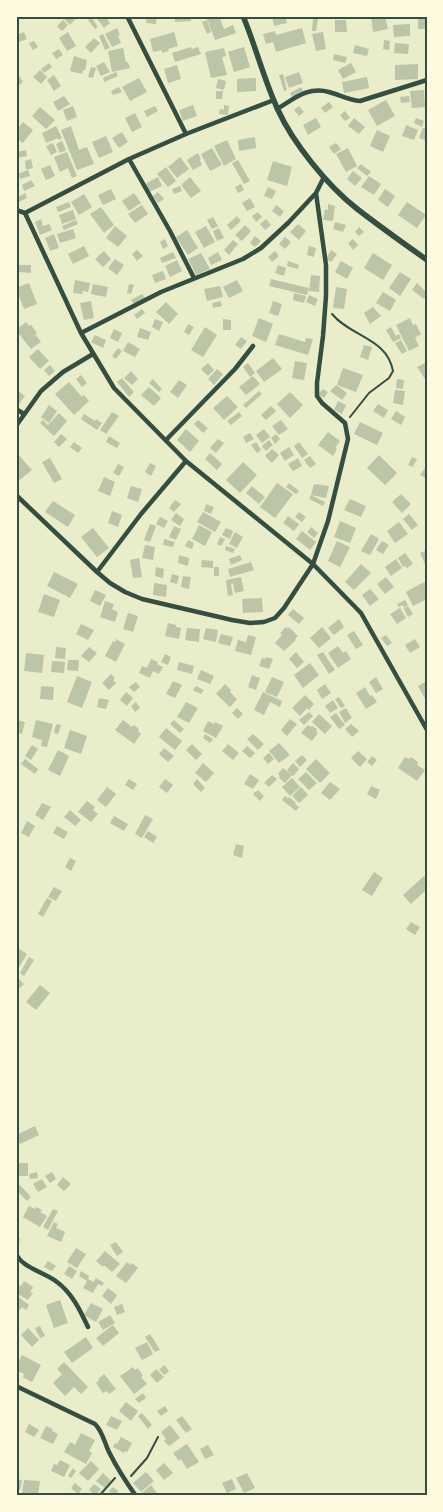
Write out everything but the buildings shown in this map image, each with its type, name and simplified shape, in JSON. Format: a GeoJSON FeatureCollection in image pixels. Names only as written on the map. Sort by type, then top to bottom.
{"type":"FeatureCollection","features":[{"type":"Feature","properties":{"kind":"street"},"geometry":{"type":"LineString","coordinates":[[126,16],[186,134]]}},
{"type":"Feature","properties":{"kind":"street"},"geometry":{"type":"LineString","coordinates":[[243,16],[278,109],[289,130],[307,156],[324,177],[354,207],[427,260]]}},
{"type":"Feature","properties":{"kind":"street"},"geometry":{"type":"LineString","coordinates":[[278,109],[309,91],[318,90],[360,101],[427,80]]}},
{"type":"Feature","properties":{"kind":"street"},"geometry":{"type":"LineString","coordinates":[[16,210],[25,213],[129,160],[186,134],[274,100]]}},
{"type":"Feature","properties":{"kind":"street"},"geometry":{"type":"LineString","coordinates":[[129,160],[170,231],[194,278]]}},
{"type":"Feature","properties":{"kind":"street"},"geometry":{"type":"LineString","coordinates":[[81,333],[160,292],[243,259],[261,248],[316,193],[324,177]]}},
{"type":"Feature","properties":{"kind":"street"},"geometry":{"type":"LineString","coordinates":[[16,495],[97,572],[125,592],[142,599],[232,620],[250,623],[264,622],[275,618],[284,608],[313,564],[328,521],[348,439],[345,423],[322,403],[317,396],[326,306],[326,265],[316,193]]}},
{"type":"Feature","properties":{"kind":"street"},"geometry":{"type":"LineString","coordinates":[[25,213],[81,333],[114,388],[186,461],[313,564],[361,613],[427,730]]}},
{"type":"Feature","properties":{"kind":"street"},"geometry":{"type":"LineString","coordinates":[[166,440],[235,369],[253,346]]}},
{"type":"Feature","properties":{"kind":"street"},"geometry":{"type":"LineString","coordinates":[[16,426],[41,391],[63,372],[93,354]]}},
{"type":"Feature","properties":{"kind":"street"},"geometry":{"type":"LineString","coordinates":[[16,409],[24,414]]}},
{"type":"Feature","properties":{"kind":"street"},"geometry":{"type":"LineString","coordinates":[[97,572],[141,514],[186,461]]}},
{"type":"Feature","properties":{"kind":"street"},"geometry":{"type":"LineString","coordinates":[[16,1232],[16,1253],[20,1261],[51,1277],[65,1289],[78,1306],[88,1327]]}},
{"type":"Feature","properties":{"kind":"street"},"geometry":{"type":"LineString","coordinates":[[16,1386],[96,1424],[101,1430],[105,1444],[120,1472],[136,1496]]}},
{"type":"Feature","properties":{"kind":"path"},"geometry":{"type":"LineString","coordinates":[[326,306],[339,322],[375,343],[388,354],[393,370],[389,378],[369,393],[345,423]]}},
{"type":"Feature","properties":{"kind":"path"},"geometry":{"type":"LineString","coordinates":[[126,1481],[148,1458],[158,1437]]}},
{"type":"Feature","properties":{"kind":"path"},"geometry":{"type":"LineString","coordinates":[[99,1496],[120,1472]]}}]}
